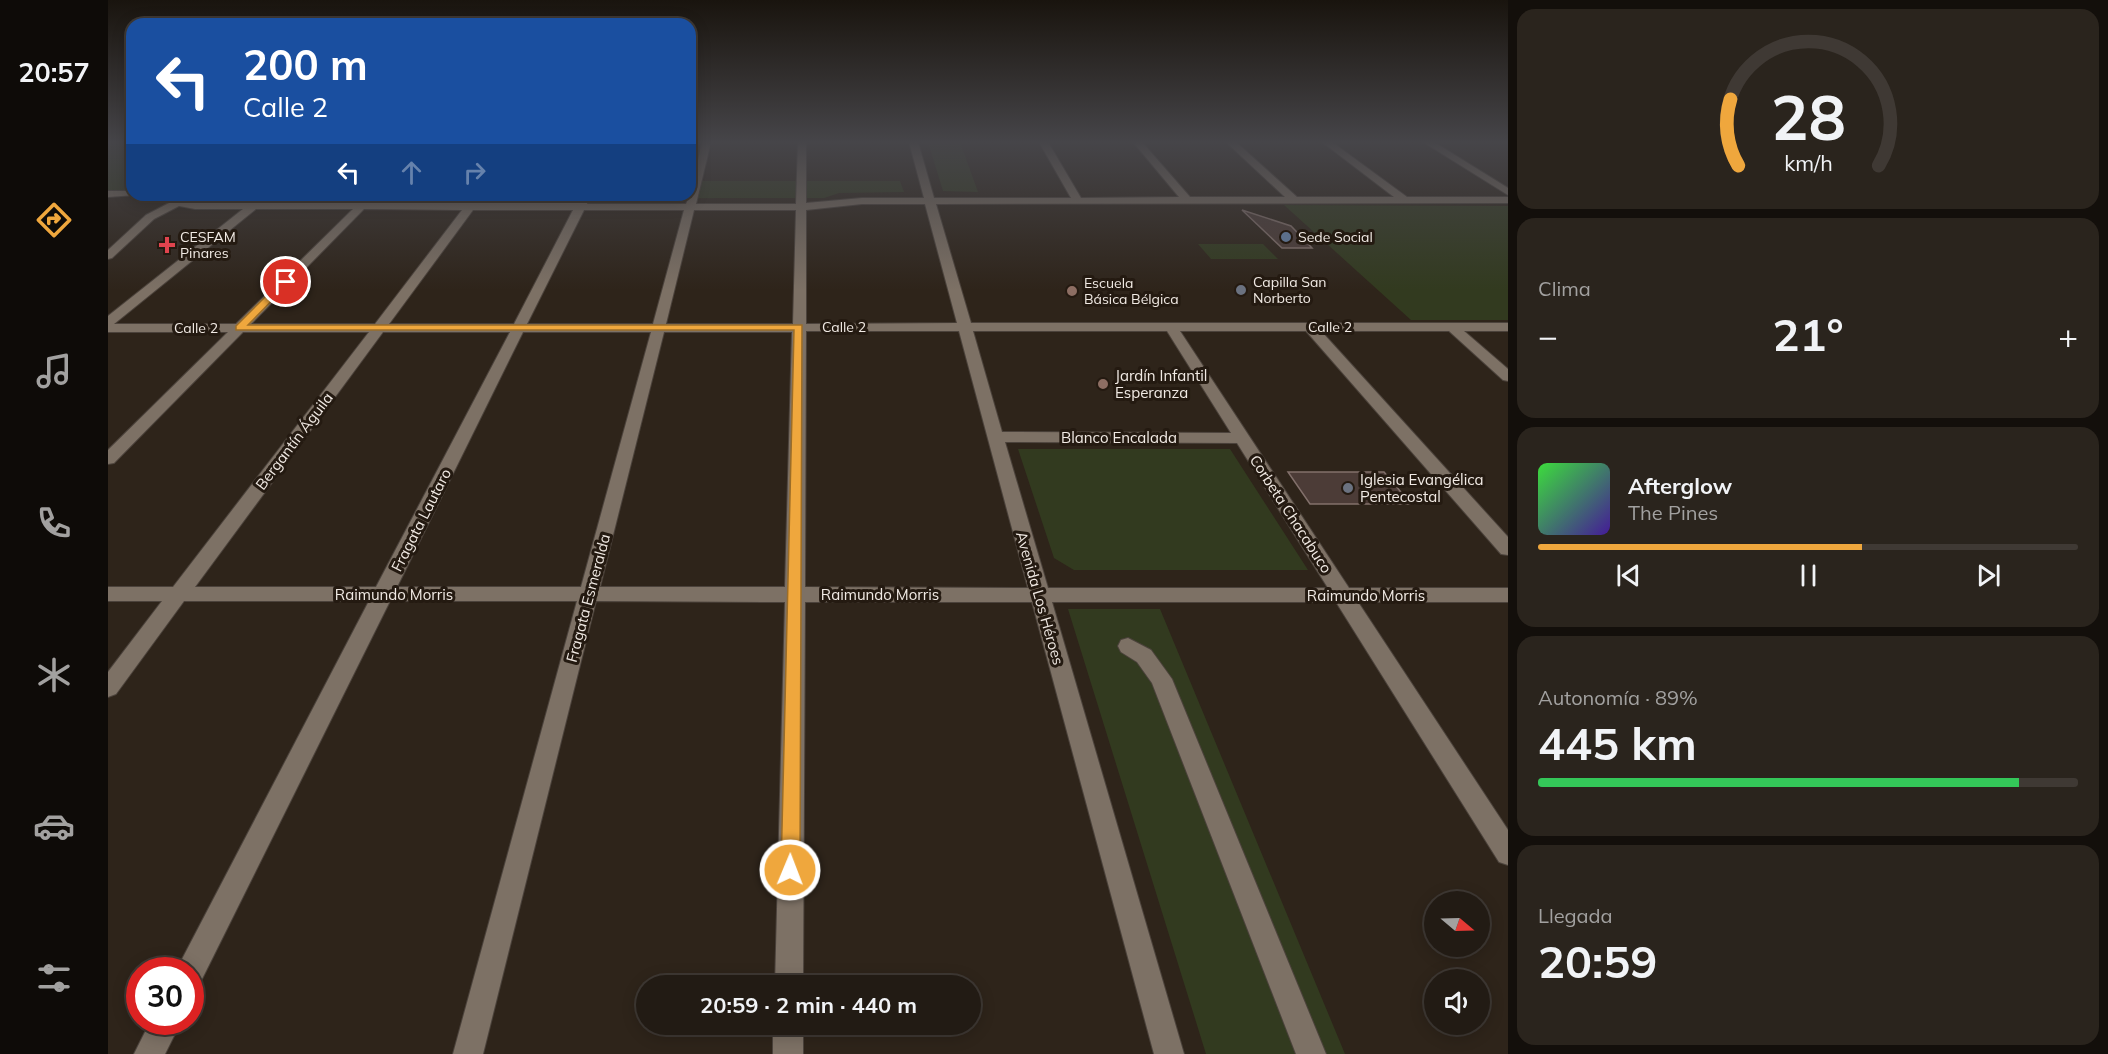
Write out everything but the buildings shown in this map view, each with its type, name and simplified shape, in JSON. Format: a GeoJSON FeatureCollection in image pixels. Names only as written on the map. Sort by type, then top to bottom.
{"type":"FeatureCollection","features":[{"type":"Feature","properties":{"kind":"street"},"geometry":{"type":"LineString","coordinates":[[789,975],[801,191]]}},
{"type":"Feature","properties":{"kind":"street","name":"Avenida Los Héroes"},"geometry":{"type":"LineString","coordinates":[[926,191],[1168,1054]]}},
{"type":"Feature","properties":{"kind":"street"},"geometry":{"type":"LineString","coordinates":[[1072,191],[1078,201]]}},
{"type":"Feature","properties":{"kind":"street"},"geometry":{"type":"LineString","coordinates":[[1180,191],[1188,201]]}},
{"type":"Feature","properties":{"kind":"street"},"geometry":{"type":"LineString","coordinates":[[1284,191],[1295,201]]}},
{"type":"Feature","properties":{"kind":"street"},"geometry":{"type":"LineString","coordinates":[[1393,191],[1406,201]]}},
{"type":"Feature","properties":{"kind":"street"},"geometry":{"type":"LineString","coordinates":[[108,194],[126,194]]}},
{"type":"Feature","properties":{"kind":"street"},"geometry":{"type":"LineString","coordinates":[[108,322],[259,201]]}},
{"type":"Feature","properties":{"kind":"street"},"geometry":{"type":"LineString","coordinates":[[108,459],[367,201]]}},
{"type":"Feature","properties":{"kind":"street"},"geometry":{"type":"LineString","coordinates":[[108,256],[150,217],[179,202],[189,206],[362,206],[475,201],[584,201],[690,207],[801,207],[854,201],[1508,201]]}},
{"type":"Feature","properties":{"kind":"street","name":"Bergantín Águila"},"geometry":{"type":"LineString","coordinates":[[108,688],[475,201]]}},
{"type":"Feature","properties":{"kind":"street","name":"Fragata Lautaro"},"geometry":{"type":"LineString","coordinates":[[198,957],[584,201]]}},
{"type":"Feature","properties":{"kind":"street","name":"Fragata Esmeralda"},"geometry":{"type":"LineString","coordinates":[[468,1054],[692,201]]}},
{"type":"Feature","properties":{"kind":"street","name":"Corbeta Chacabuco"},"geometry":{"type":"LineString","coordinates":[[1171,327],[1508,853]]}},
{"type":"Feature","properties":{"kind":"street"},"geometry":{"type":"LineString","coordinates":[[1310,327],[1508,549]]}},
{"type":"Feature","properties":{"kind":"street"},"geometry":{"type":"LineString","coordinates":[[1452,327],[1508,377]]}},
{"type":"Feature","properties":{"kind":"street","name":"Calle 2"},"geometry":{"type":"LineString","coordinates":[[108,328],[1508,327]]}},
{"type":"Feature","properties":{"kind":"street","name":"Blanco Encalada"},"geometry":{"type":"LineString","coordinates":[[995,437],[1242,438]]}},
{"type":"Feature","properties":{"kind":"street","name":"Raimundo Morris"},"geometry":{"type":"LineString","coordinates":[[108,594],[1508,595]]}},
{"type":"Feature","properties":{"kind":"street"},"geometry":{"type":"LineString","coordinates":[[1128,646],[1154,667],[1161,679],[1311,1054]]}},
{"type":"Feature","properties":{"kind":"street"},"geometry":{"type":"LineString","coordinates":[[149,1054],[159,1035]]}},
{"type":"Feature","properties":{"kind":"street"},"geometry":{"type":"LineString","coordinates":[[788,1035],[788,1054]]}},
{"type":"Feature","properties":{"kind":"green space"},"geometry":{"type":"Polygon","coordinates":[[[696,191],[904,192],[839,193],[824,198],[696,198],[696,191]]]}},
{"type":"Feature","properties":{"kind":"green space"},"geometry":{"type":"Polygon","coordinates":[[[1284,205],[1508,206],[1508,320],[1411,320],[1284,205]]]}},
{"type":"Feature","properties":{"kind":"green space"},"geometry":{"type":"Polygon","coordinates":[[[1198,244],[1263,244],[1278,259],[1211,259],[1198,244]]]}},
{"type":"Feature","properties":{"kind":"green space"},"geometry":{"type":"Polygon","coordinates":[[[1018,449],[1230,449],[1308,570],[1074,570],[1054,558],[1018,449]]]}},
{"type":"Feature","properties":{"kind":"green space"},"geometry":{"type":"Polygon","coordinates":[[[1068,609],[1160,609],[1345,1054],[1206,1054],[1068,609]]]}},
{"type":"Feature","properties":{"kind":"place","name":"Sede Social"},"geometry":{"type":"Point","coordinates":[1286,237]}},
{"type":"Feature","properties":{"kind":"place","name":"CESFAM Pinares"},"geometry":{"type":"Point","coordinates":[167,245]}},
{"type":"Feature","properties":{"kind":"place","name":"Capilla San Norberto"},"geometry":{"type":"Point","coordinates":[1241,290]}},
{"type":"Feature","properties":{"kind":"place","name":"Escuela Básica Bélgica"},"geometry":{"type":"Point","coordinates":[1072,291]}},
{"type":"Feature","properties":{"kind":"place","name":"Jardín Infantil Esperanza"},"geometry":{"type":"Point","coordinates":[1103,384]}},
{"type":"Feature","properties":{"kind":"place","name":"Iglesia Evangélica Pentecostal"},"geometry":{"type":"Point","coordinates":[1348,488]}},
{"type":"Feature","properties":{"kind":"route"},"geometry":{"type":"LineString","coordinates":[[286,282],[240,328],[799,327],[790,870]]}}]}
